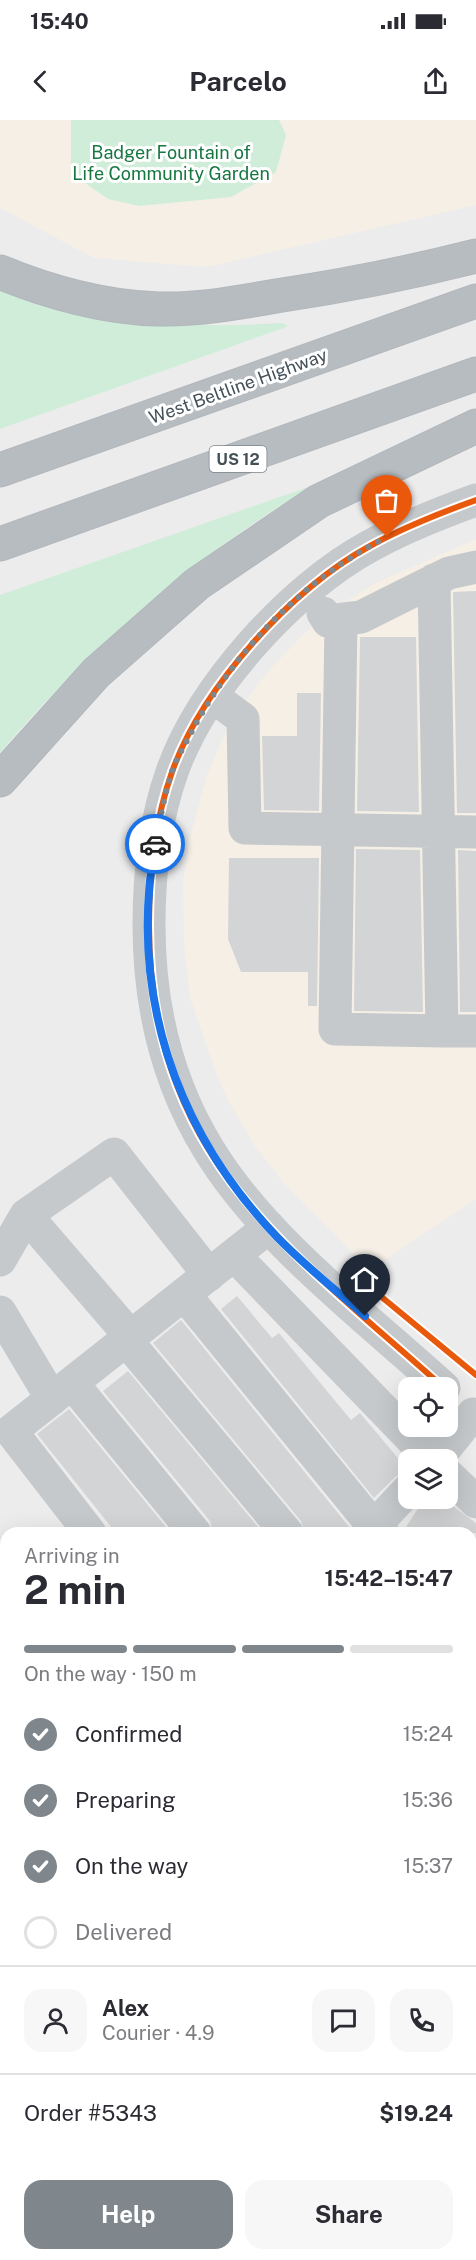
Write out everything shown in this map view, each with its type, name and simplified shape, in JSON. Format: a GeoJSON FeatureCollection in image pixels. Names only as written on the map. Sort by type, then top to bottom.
{"type":"FeatureCollection","features":[{"type":"Feature","properties":{"kind":"highway"},"geometry":{"type":"LineString","coordinates":[[0,272],[76,296],[120,305],[158,309],[204,308],[380,280],[476,256]]}},
{"type":"Feature","properties":{"kind":"highway","name":"West Beltline Highway"},"geometry":{"type":"LineString","coordinates":[[0,471],[476,301]]}},
{"type":"Feature","properties":{"kind":"highway","name":"US 12"},"geometry":{"type":"LineString","coordinates":[[0,544],[476,374]]}},
{"type":"Feature","properties":{"kind":"highway"},"geometry":{"type":"LineString","coordinates":[[0,780],[96,673],[197,584],[319,501],[476,426]]}},
{"type":"Feature","properties":{"kind":"street"},"geometry":{"type":"LineString","coordinates":[[432,1377],[269,1227],[210,1152],[175,1081],[163,1045],[152,989],[149,891],[162,808],[172,770],[212,696],[244,653],[301,597],[346,560],[421,521],[476,500]]}},
{"type":"Feature","properties":{"kind":"street"},"geometry":{"type":"LineString","coordinates":[[301,597],[328,621],[362,617],[449,573],[476,567]]}},
{"type":"Feature","properties":{"kind":"street"},"geometry":{"type":"LineString","coordinates":[[434,580],[442,1030]]}},
{"type":"Feature","properties":{"kind":"street"},"geometry":{"type":"LineString","coordinates":[[340,620],[335,1029],[476,1031]]}},
{"type":"Feature","properties":{"kind":"street"},"geometry":{"type":"LineString","coordinates":[[212,696],[243,719],[245,828],[476,832]]}},
{"type":"Feature","properties":{"kind":"street"},"geometry":{"type":"LineString","coordinates":[[0,1260],[26,1215],[114,1154],[196,1285],[372,1527]]}},
{"type":"Feature","properties":{"kind":"street"},"geometry":{"type":"LineString","coordinates":[[26,1215],[282,1527]]}},
{"type":"Feature","properties":{"kind":"street"},"geometry":{"type":"LineString","coordinates":[[85,1527],[11,1431],[269,1227]]}},
{"type":"Feature","properties":{"kind":"street"},"geometry":{"type":"LineString","coordinates":[[234,1255],[423,1449]]}},
{"type":"Feature","properties":{"kind":"street"},"geometry":{"type":"LineString","coordinates":[[0,1312],[62,1391],[189,1527]]}},
{"type":"Feature","properties":{"kind":"street"},"geometry":{"type":"LineString","coordinates":[[444,1449],[475,1415],[458,1400]]}},
{"type":"Feature","properties":{"kind":"street"},"geometry":{"type":"LineString","coordinates":[[458,1485],[476,1502]]}},
{"type":"Feature","properties":{"kind":"street"},"geometry":{"type":"LineString","coordinates":[[378,1527],[398,1502]]}},
{"type":"Feature","properties":{"kind":"shaded area"},"geometry":{"type":"Polygon","coordinates":[[[0,120],[476,120],[476,205],[207,267],[94,258],[0,208],[0,120]]]}},
{"type":"Feature","properties":{"kind":"shaded area"},"geometry":{"type":"Polygon","coordinates":[[[476,539],[476,1199],[369,1270],[284,1183],[256,1148],[228,1100],[216,1073],[190,997],[184,944],[183,882],[190,838],[207,775],[223,738],[243,704],[270,669],[305,633],[347,601],[376,583],[476,539]]]}},
{"type":"Feature","properties":{"kind":"green space","name":"Badger Fountain of Life Community Garden"},"geometry":{"type":"Polygon","coordinates":[[[71,120],[279,120],[286,135],[276,172],[231,197],[139,206],[108,199],[71,173],[71,120]]]}},
{"type":"Feature","properties":{"kind":"green space"},"geometry":{"type":"Polygon","coordinates":[[[0,291],[104,316],[174,324],[281,323],[289,326],[0,429],[0,291]]]}},
{"type":"Feature","properties":{"kind":"green space"},"geometry":{"type":"Polygon","coordinates":[[[314,485],[270,512],[228,542],[146,606],[70,677],[0,753],[0,595],[314,485]]]}},
{"type":"Feature","properties":{"kind":"building"},"geometry":{"type":"Polygon","coordinates":[[[476,591],[476,813],[457,813],[453,592],[476,591]]]}},
{"type":"Feature","properties":{"kind":"building"},"geometry":{"type":"Polygon","coordinates":[[[360,637],[416,637],[419,812],[357,811],[360,637]]]}},
{"type":"Feature","properties":{"kind":"building"},"geometry":{"type":"Polygon","coordinates":[[[297,693],[321,693],[319,811],[264,810],[262,736],[297,736],[297,693]]]}},
{"type":"Feature","properties":{"kind":"building"},"geometry":{"type":"Polygon","coordinates":[[[356,849],[420,850],[423,1012],[354,1011],[356,849]]]}},
{"type":"Feature","properties":{"kind":"building"},"geometry":{"type":"Polygon","coordinates":[[[458,850],[476,851],[476,1012],[460,1012],[458,850]]]}},
{"type":"Feature","properties":{"kind":"building"},"geometry":{"type":"Polygon","coordinates":[[[229,858],[319,858],[317,1006],[308,1006],[308,972],[241,972],[228,939],[229,858]]]}},
{"type":"Feature","properties":{"kind":"building"},"geometry":{"type":"Polygon","coordinates":[[[237,1296],[272,1338],[279,1333],[351,1420],[360,1413],[398,1458],[398,1475],[374,1498],[221,1309],[237,1296]]]}},
{"type":"Feature","properties":{"kind":"building"},"geometry":{"type":"Polygon","coordinates":[[[181,1320],[349,1527],[303,1527],[301,1521],[153,1343],[181,1320]]]}},
{"type":"Feature","properties":{"kind":"building"},"geometry":{"type":"Polygon","coordinates":[[[128,1371],[258,1527],[212,1527],[210,1521],[103,1391],[128,1371]]]}},
{"type":"Feature","properties":{"kind":"building"},"geometry":{"type":"Polygon","coordinates":[[[69,1409],[166,1527],[111,1527],[37,1434],[69,1409]]]}},
{"type":"Feature","properties":{"kind":"building"},"geometry":{"type":"Polygon","coordinates":[[[418,1509],[457,1509],[476,1523],[476,1527],[406,1527],[418,1509]]]}},
{"type":"Feature","properties":{"kind":"cycle path"},"geometry":{"type":"LineString","coordinates":[[432,1377],[287,1246],[231,1183],[209,1150],[182,1097],[163,1042],[152,984],[149,906],[157,828],[172,772],[186,740],[227,674],[281,614],[310,587],[340,564],[396,533],[476,500]]}},
{"type":"Feature","properties":{"kind":"cycle path"},"geometry":{"type":"LineString","coordinates":[[378,1294],[476,1375]]}},
{"type":"Feature","properties":{"kind":"way so far"},"geometry":{"type":"LineString","coordinates":[[155,844],[172,770],[193,728],[222,680],[264,631],[292,603],[346,560],[387,537]]}},
{"type":"Feature","properties":{"kind":"route"},"geometry":{"type":"LineString","coordinates":[[155,844],[149,891],[149,958],[155,1011],[175,1081],[210,1152],[237,1189],[277,1237],[365,1316]]}}]}
